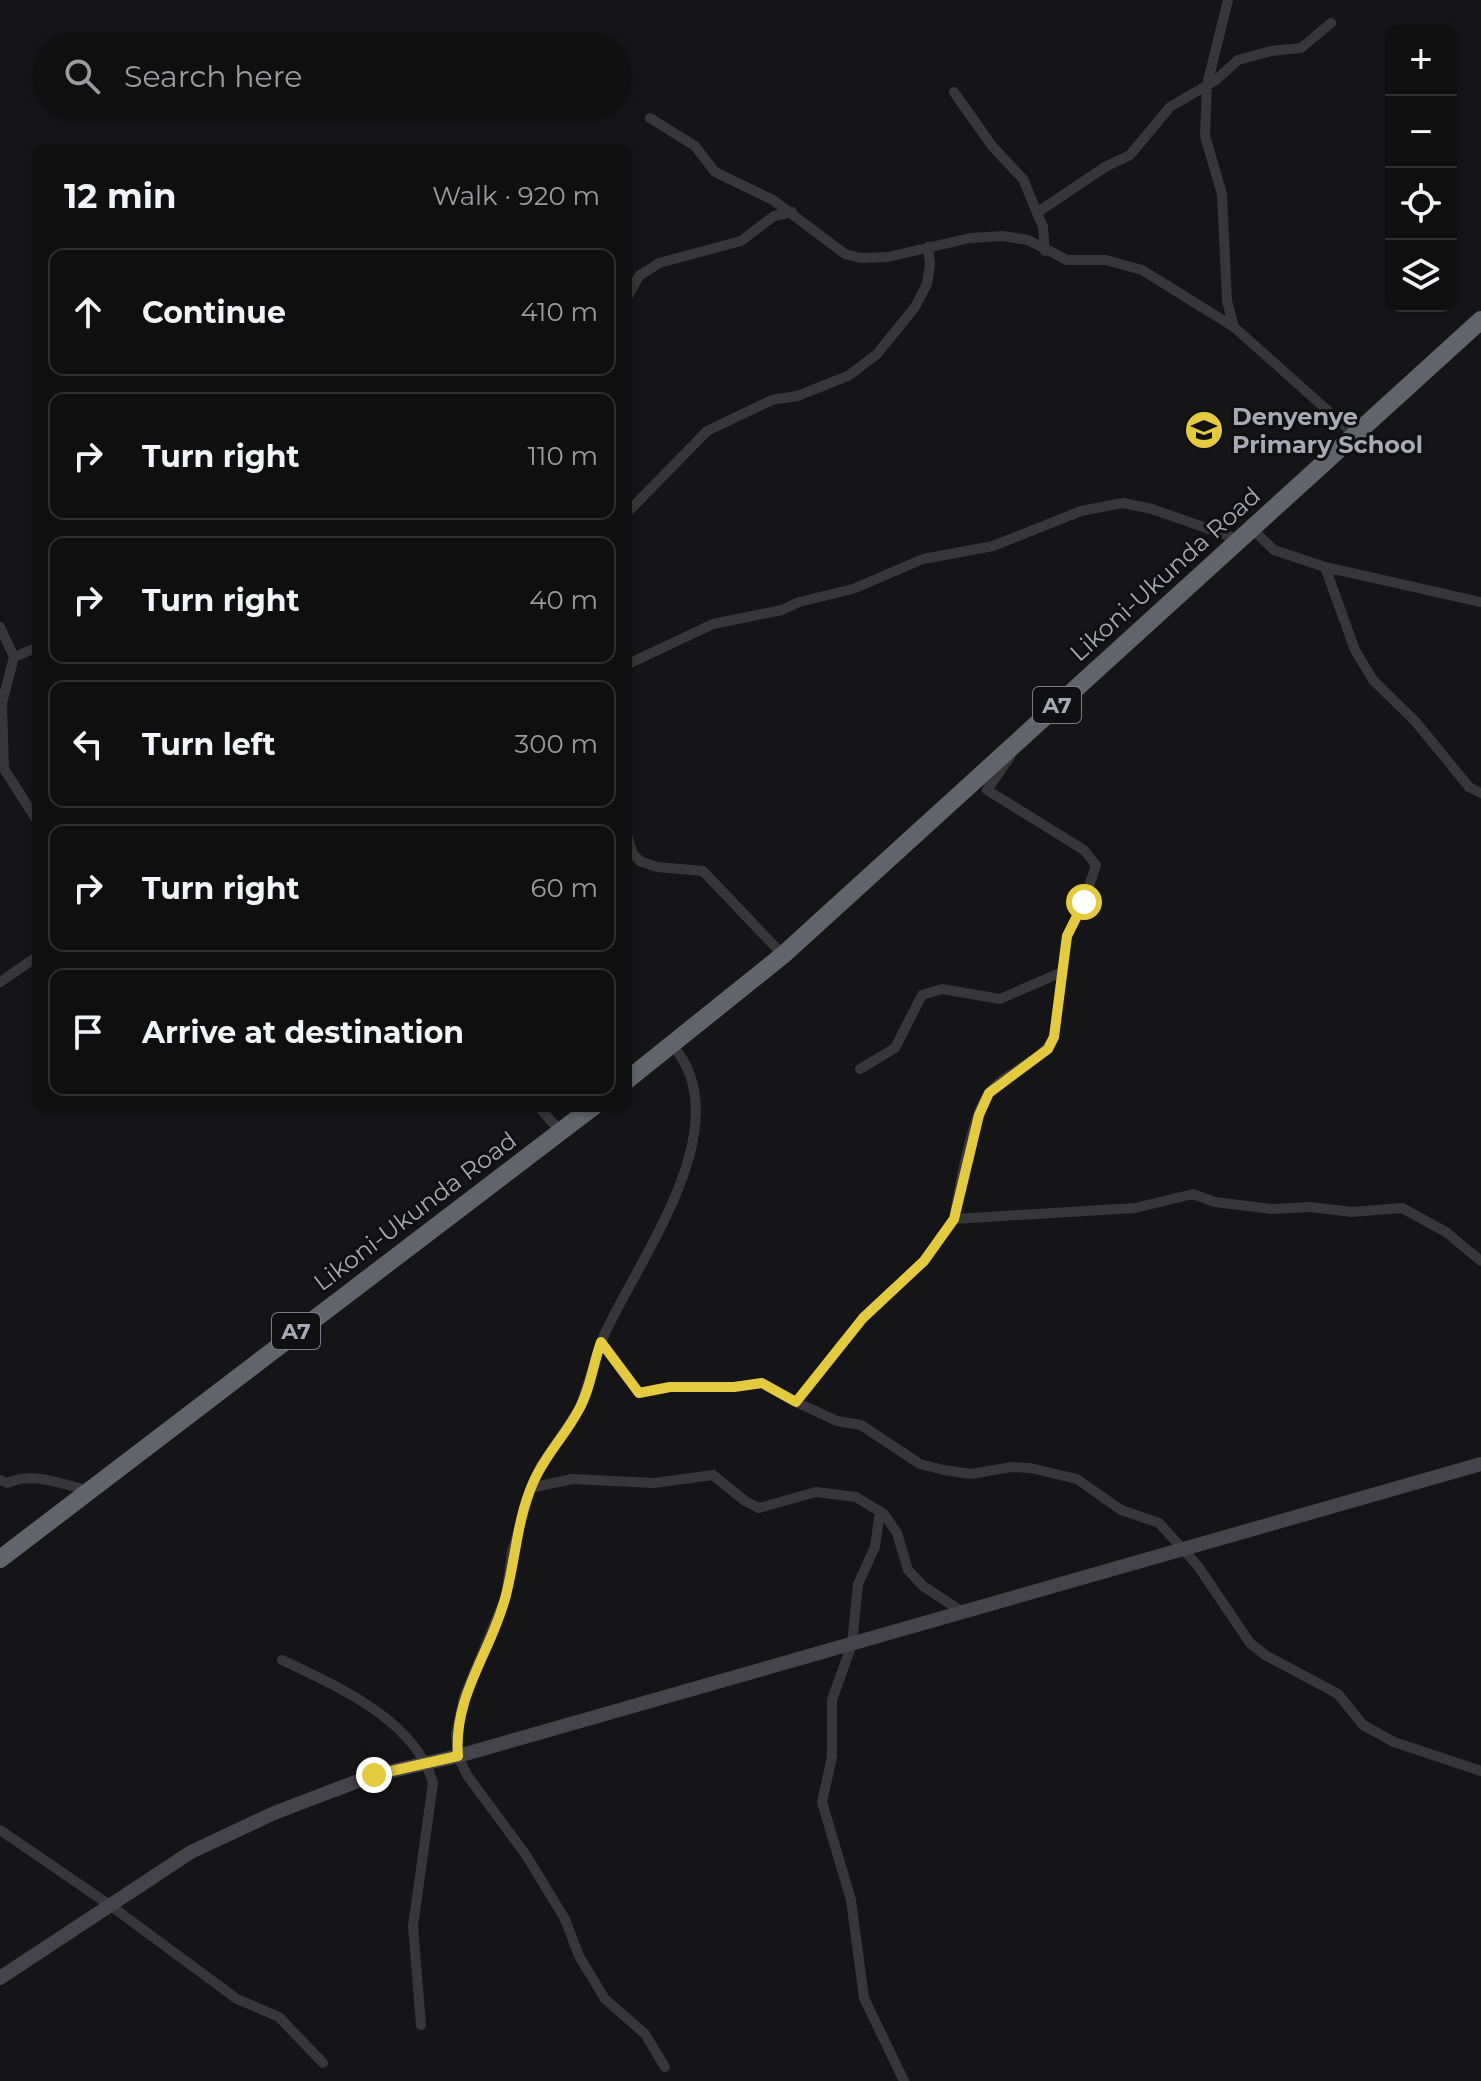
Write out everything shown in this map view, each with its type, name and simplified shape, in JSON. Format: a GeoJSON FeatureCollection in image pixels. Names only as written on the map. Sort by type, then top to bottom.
{"type":"FeatureCollection","features":[{"type":"Feature","properties":{"kind":"highway","name":"Likoni-Ukunda Road"},"geometry":{"type":"LineString","coordinates":[[632,1077],[783,955],[1481,320]]}},
{"type":"Feature","properties":{"kind":"highway","name":"Likoni-Ukunda Road"},"geometry":{"type":"LineString","coordinates":[[0,1559],[586,1112]]}},
{"type":"Feature","properties":{"kind":"street"},"geometry":{"type":"LineString","coordinates":[[1228,0],[1207,85],[1205,136],[1222,194],[1227,301],[1234,327]]}},
{"type":"Feature","properties":{"kind":"street"},"geometry":{"type":"LineString","coordinates":[[1038,212],[1105,167],[1130,155],[1170,107],[1207,85],[1238,60],[1301,48],[1331,23]]}},
{"type":"Feature","properties":{"kind":"street"},"geometry":{"type":"LineString","coordinates":[[954,92],[992,146],[1023,179],[1038,212],[1045,251]]}},
{"type":"Feature","properties":{"kind":"street"},"geometry":{"type":"LineString","coordinates":[[650,118],[695,146],[715,172],[792,212],[845,254],[861,258],[970,238],[1003,236],[1028,240],[1067,260],[1106,260],[1142,270],[1234,327],[1354,434]]}},
{"type":"Feature","properties":{"kind":"street"},"geometry":{"type":"LineString","coordinates":[[632,288],[639,276],[659,263],[741,241],[774,216],[792,212]]}},
{"type":"Feature","properties":{"kind":"street"},"geometry":{"type":"LineString","coordinates":[[632,508],[707,431],[772,400],[797,396],[848,376],[877,354],[908,317],[927,284],[930,264],[928,247]]}},
{"type":"Feature","properties":{"kind":"street"},"geometry":{"type":"LineString","coordinates":[[632,662],[713,624],[782,610],[799,602],[853,589],[923,559],[993,546],[1081,511],[1123,503],[1246,534],[1274,550],[1325,567],[1481,602]]}},
{"type":"Feature","properties":{"kind":"street"},"geometry":{"type":"LineString","coordinates":[[1325,567],[1355,650],[1373,680],[1415,721],[1469,787],[1481,793]]}},
{"type":"Feature","properties":{"kind":"street"},"geometry":{"type":"LineString","coordinates":[[1,630],[13,658],[2,703],[4,769],[32,813]]}},
{"type":"Feature","properties":{"kind":"street"},"geometry":{"type":"LineString","coordinates":[[0,664],[32,650]]}},
{"type":"Feature","properties":{"kind":"street"},"geometry":{"type":"LineString","coordinates":[[796,1402],[863,1318],[924,1261],[954,1219],[979,1115],[989,1093],[1048,1049],[1054,1037],[1067,936],[1084,902],[1096,865],[1084,850],[987,790],[1028,731]]}},
{"type":"Feature","properties":{"kind":"street"},"geometry":{"type":"LineString","coordinates":[[632,851],[640,861],[708,875],[783,955]]}},
{"type":"Feature","properties":{"kind":"street"},"geometry":{"type":"LineString","coordinates":[[0,982],[32,960]]}},
{"type":"Feature","properties":{"kind":"street"},"geometry":{"type":"LineString","coordinates":[[860,1069],[895,1048],[922,995],[942,989],[1000,999],[1062,972]]}},
{"type":"Feature","properties":{"kind":"street"},"geometry":{"type":"LineString","coordinates":[[665,2067],[645,2034],[605,1999],[579,1956],[557,1906],[526,1855],[467,1775],[458,1756],[456,1734],[464,1697],[506,1596],[512,1552],[531,1488],[541,1466],[580,1408],[615,1309],[653,1243],[693,1144],[695,1088],[689,1070],[673,1046]]}},
{"type":"Feature","properties":{"kind":"street"},"geometry":{"type":"LineString","coordinates":[[543,1112],[560,1131]]}},
{"type":"Feature","properties":{"kind":"street"},"geometry":{"type":"LineString","coordinates":[[954,1219],[1135,1208],[1193,1194],[1215,1202],[1272,1209],[1310,1207],[1352,1212],[1402,1208],[1446,1232],[1481,1261]]}},
{"type":"Feature","properties":{"kind":"street"},"geometry":{"type":"LineString","coordinates":[[601,1342],[639,1393],[670,1387],[734,1387],[762,1383],[837,1421],[861,1425],[920,1464],[971,1474],[1012,1467],[1030,1468],[1077,1479],[1121,1510],[1159,1523],[1198,1566],[1250,1643],[1265,1655],[1338,1694],[1363,1725],[1394,1742],[1481,1771]]}},
{"type":"Feature","properties":{"kind":"street"},"geometry":{"type":"LineString","coordinates":[[0,1978],[191,1852],[274,1813],[374,1775],[458,1756],[961,1611],[1183,1552],[1481,1464]]}},
{"type":"Feature","properties":{"kind":"street"},"geometry":{"type":"LineString","coordinates":[[531,1488],[572,1479],[654,1483],[713,1475],[745,1501],[759,1508],[816,1492],[856,1497],[880,1511],[897,1533],[908,1570],[923,1586],[961,1611]]}},
{"type":"Feature","properties":{"kind":"street"},"geometry":{"type":"LineString","coordinates":[[0,1480],[7,1483],[20,1478],[42,1477],[89,1490]]}},
{"type":"Feature","properties":{"kind":"street"},"geometry":{"type":"LineString","coordinates":[[880,1511],[875,1547],[858,1584],[852,1644],[832,1700],[832,1757],[822,1802],[851,1900],[864,1998],[904,2081]]}},
{"type":"Feature","properties":{"kind":"street"},"geometry":{"type":"LineString","coordinates":[[282,1660],[340,1688],[393,1725],[427,1762],[433,1783],[413,1926],[421,2025]]}},
{"type":"Feature","properties":{"kind":"street"},"geometry":{"type":"LineString","coordinates":[[0,1830],[111,1906],[237,1999],[279,2017],[323,2063]]}},
{"type":"Feature","properties":{"kind":"place","name":"Denyenye Primary School"},"geometry":{"type":"Point","coordinates":[1204,430]}},
{"type":"Feature","properties":{"kind":"route"},"geometry":{"type":"LineString","coordinates":[[374,1775],[458,1756],[456,1734],[464,1697],[506,1596],[512,1552],[524,1508],[541,1466],[580,1408],[601,1342],[639,1393],[670,1387],[734,1387],[762,1383],[796,1402],[863,1318],[924,1261],[954,1219],[979,1115],[989,1093],[1048,1049],[1054,1037],[1067,936],[1084,902]]}}]}
